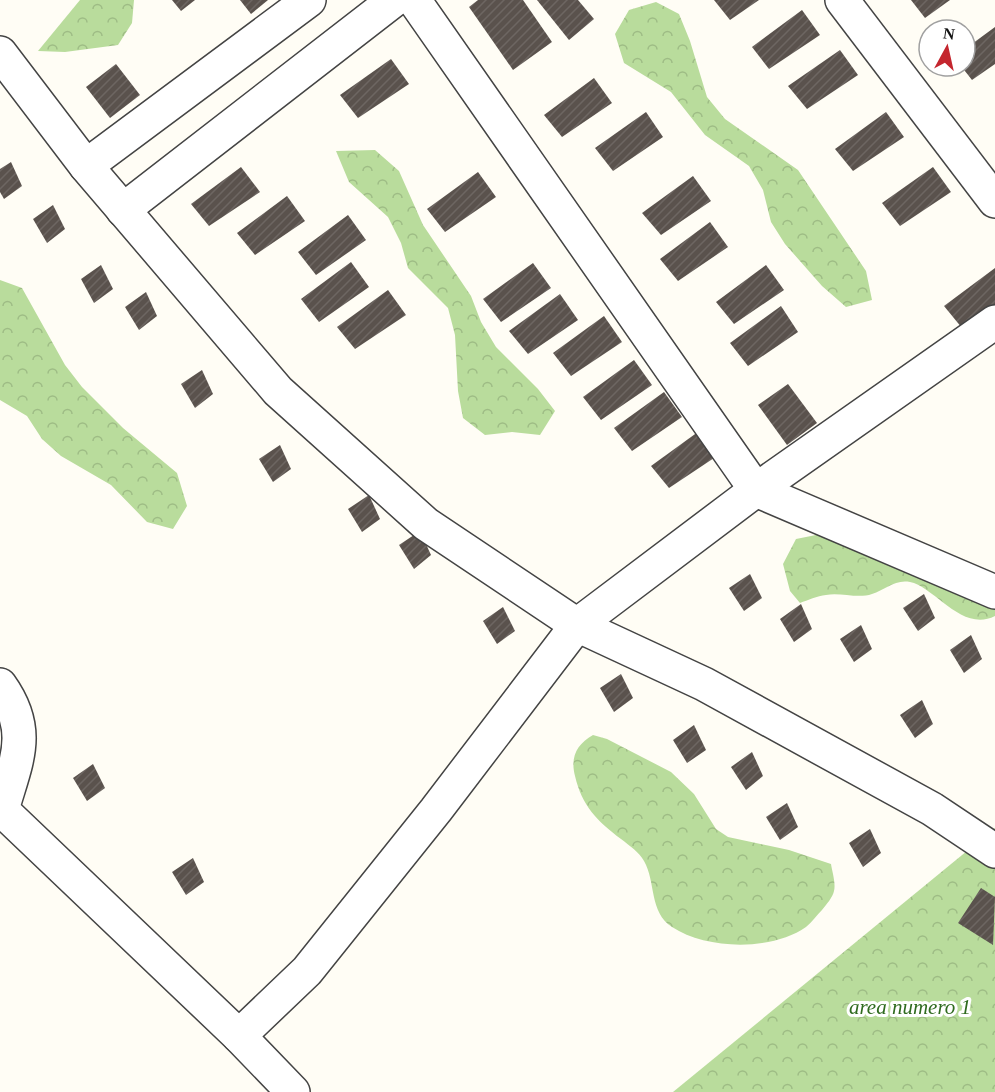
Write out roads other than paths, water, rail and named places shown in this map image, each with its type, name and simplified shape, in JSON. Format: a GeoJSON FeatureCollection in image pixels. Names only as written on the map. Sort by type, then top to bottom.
{"type":"FeatureCollection","features":[{"type":"Feature","properties":{"kind":"street"},"geometry":{"type":"LineString","coordinates":[[86,166],[309,0]]}},
{"type":"Feature","properties":{"kind":"street"},"geometry":{"type":"LineString","coordinates":[[123,210],[394,0]]}},
{"type":"Feature","properties":{"kind":"street"},"geometry":{"type":"LineString","coordinates":[[414,0],[756,490],[995,592]]}},
{"type":"Feature","properties":{"kind":"street"},"geometry":{"type":"LineString","coordinates":[[842,0],[995,201]]}},
{"type":"Feature","properties":{"kind":"street"},"geometry":{"type":"LineString","coordinates":[[0,53],[86,166],[278,391],[426,524],[578,625],[714,689],[932,809],[995,851]]}},
{"type":"Feature","properties":{"kind":"street"},"geometry":{"type":"LineString","coordinates":[[239,1036],[307,971],[436,810],[578,625],[756,490],[995,322]]}},
{"type":"Feature","properties":{"kind":"street"},"geometry":{"type":"LineString","coordinates":[[0,685],[12,702],[21,741],[1,811],[239,1036],[293,1092]]}},
{"type":"Feature","properties":{"kind":"park label","name":"area numero 1"},"geometry":{"type":"Point","coordinates":[910,1007]}}]}
